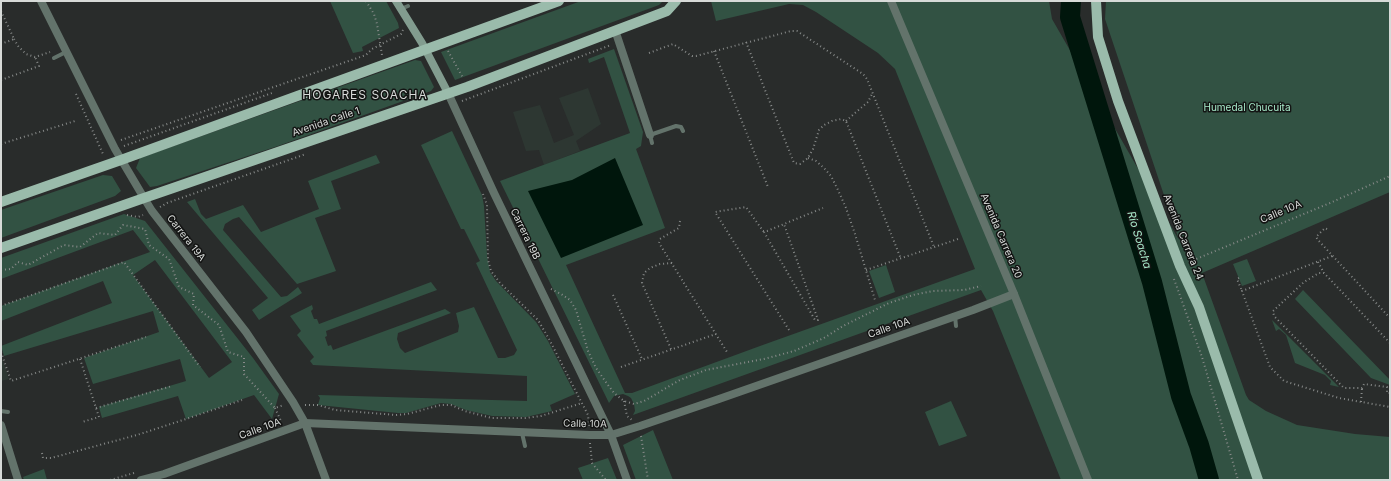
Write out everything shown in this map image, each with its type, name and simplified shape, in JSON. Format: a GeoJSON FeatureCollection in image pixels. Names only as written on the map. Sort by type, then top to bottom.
{"type":"FeatureCollection","features":[{"type":"Feature","properties":{"kind":"main road","name":"Carrera 19B"},"geometry":{"type":"LineString","coordinates":[[396,1],[404,7],[448,93]]}},
{"type":"Feature","properties":{"kind":"main road"},"geometry":{"type":"LineString","coordinates":[[1,202],[559,1]]}},
{"type":"Feature","properties":{"kind":"main road","name":"Avenida Calle 1"},"geometry":{"type":"LineString","coordinates":[[1,248],[467,87],[667,11],[676,1]]}},
{"type":"Feature","properties":{"kind":"main road","name":"Avenida Carrera 24"},"geometry":{"type":"LineString","coordinates":[[1096,1],[1098,37],[1118,101],[1180,266],[1199,307],[1258,480]]}},
{"type":"Feature","properties":{"kind":"street","name":"Carrera 19A"},"geometry":{"type":"LineString","coordinates":[[41,1],[121,160],[157,217],[246,332],[293,402],[305,423],[326,480]]}},
{"type":"Feature","properties":{"kind":"street","name":"Avenida Carrera 20"},"geometry":{"type":"LineString","coordinates":[[891,1],[1014,294],[1088,480]]}},
{"type":"Feature","properties":{"kind":"street"},"geometry":{"type":"LineString","coordinates":[[615,30],[634,75],[651,139]]}},
{"type":"Feature","properties":{"kind":"street","name":"Carrera 19B"},"geometry":{"type":"LineString","coordinates":[[448,93],[494,194],[611,435],[627,480]]}},
{"type":"Feature","properties":{"kind":"street","name":"Calle 10A"},"geometry":{"type":"LineString","coordinates":[[141,480],[165,477],[305,423],[590,436],[611,435],[955,316],[1014,294]]}},
{"type":"Feature","properties":{"kind":"street"},"geometry":{"type":"LineString","coordinates":[[1,425],[18,480]]}},
{"type":"Feature","properties":{"kind":"lane"},"geometry":{"type":"LineString","coordinates":[[54,58],[67,52]]}},
{"type":"Feature","properties":{"kind":"lane"},"geometry":{"type":"LineString","coordinates":[[651,139],[676,126],[681,127],[683,131]]}},
{"type":"Feature","properties":{"kind":"lane"},"geometry":{"type":"LineString","coordinates":[[955,316],[956,326]]}},
{"type":"Feature","properties":{"kind":"lane"},"geometry":{"type":"LineString","coordinates":[[1,411],[8,412]]}},
{"type":"Feature","properties":{"kind":"lane"},"geometry":{"type":"LineString","coordinates":[[522,432],[526,446]]}},
{"type":"Feature","properties":{"kind":"path"},"geometry":{"type":"LineString","coordinates":[[366,1],[374,14],[382,56]]}},
{"type":"Feature","properties":{"kind":"path"},"geometry":{"type":"LineString","coordinates":[[1,11],[18,46],[26,54],[35,57],[51,52]]}},
{"type":"Feature","properties":{"kind":"path"},"geometry":{"type":"LineString","coordinates":[[117,138],[121,141],[366,55],[372,49],[401,34],[404,28]]}},
{"type":"Feature","properties":{"kind":"path"},"geometry":{"type":"LineString","coordinates":[[649,52],[673,44],[692,56],[791,31],[797,31],[863,74],[934,247]]}},
{"type":"Feature","properties":{"kind":"path"},"geometry":{"type":"LineString","coordinates":[[1,44],[14,39]]}},
{"type":"Feature","properties":{"kind":"path"},"geometry":{"type":"LineString","coordinates":[[746,42],[794,163],[800,164],[808,158],[813,149],[819,130],[824,125],[841,119],[846,122],[901,259]]}},
{"type":"Feature","properties":{"kind":"path"},"geometry":{"type":"LineString","coordinates":[[444,43],[474,98]]}},
{"type":"Feature","properties":{"kind":"path"},"geometry":{"type":"LineString","coordinates":[[714,51],[768,187]]}},
{"type":"Feature","properties":{"kind":"path"},"geometry":{"type":"LineString","coordinates":[[1,80],[39,66],[35,57]]}},
{"type":"Feature","properties":{"kind":"path"},"geometry":{"type":"LineString","coordinates":[[846,122],[868,102],[872,93]]}},
{"type":"Feature","properties":{"kind":"path"},"geometry":{"type":"LineString","coordinates":[[1,144],[75,121]]}},
{"type":"Feature","properties":{"kind":"path"},"geometry":{"type":"LineString","coordinates":[[808,158],[816,161],[831,176],[846,208],[875,300]]}},
{"type":"Feature","properties":{"kind":"path","name":"Calle 10A"},"geometry":{"type":"LineString","coordinates":[[1180,266],[1390,176]]}},
{"type":"Feature","properties":{"kind":"path"},"geometry":{"type":"LineString","coordinates":[[482,193],[487,205],[488,260],[491,271],[500,283],[538,320],[549,339],[588,416],[592,463],[606,480]]}},
{"type":"Feature","properties":{"kind":"path"},"geometry":{"type":"LineString","coordinates":[[784,224],[818,320],[815,320],[763,231],[746,207],[715,212],[789,330]]}},
{"type":"Feature","properties":{"kind":"path"},"geometry":{"type":"LineString","coordinates":[[763,231],[767,231],[823,208]]}},
{"type":"Feature","properties":{"kind":"path"},"geometry":{"type":"LineString","coordinates":[[680,221],[680,228],[660,239],[659,243],[727,352]]}},
{"type":"Feature","properties":{"kind":"path"},"geometry":{"type":"LineString","coordinates":[[1,270],[11,269],[18,262],[28,265],[64,245],[80,247],[98,233],[114,235],[122,225],[146,229],[148,245],[170,259],[179,287],[194,294],[193,305],[219,325],[228,352],[244,357],[244,374],[275,408],[293,402],[303,405],[318,405],[335,410],[396,415],[407,414],[441,405],[451,405],[465,411],[492,418],[518,418],[541,416],[582,403]]}},
{"type":"Feature","properties":{"kind":"path"},"geometry":{"type":"LineString","coordinates":[[1327,229],[1325,228],[1316,237],[1390,318]]}},
{"type":"Feature","properties":{"kind":"path"},"geometry":{"type":"LineString","coordinates":[[866,270],[958,239]]}},
{"type":"Feature","properties":{"kind":"path"},"geometry":{"type":"LineString","coordinates":[[1242,291],[1332,256]]}},
{"type":"Feature","properties":{"kind":"path"},"geometry":{"type":"LineString","coordinates":[[1318,261],[1324,273],[1390,343]]}},
{"type":"Feature","properties":{"kind":"path"},"geometry":{"type":"LineString","coordinates":[[1,306],[124,262],[200,367]]}},
{"type":"Feature","properties":{"kind":"path"},"geometry":{"type":"LineString","coordinates":[[671,349],[642,283],[644,273],[650,268],[660,264],[672,263]]}},
{"type":"Feature","properties":{"kind":"path"},"geometry":{"type":"LineString","coordinates":[[1180,266],[1174,280],[1202,357],[1238,480]]}},
{"type":"Feature","properties":{"kind":"path"},"geometry":{"type":"LineString","coordinates":[[1324,273],[1319,273],[1304,282],[1273,311],[1274,316],[1344,388],[1362,388]]}},
{"type":"Feature","properties":{"kind":"path"},"geometry":{"type":"LineString","coordinates":[[1239,278],[1237,279],[1270,367],[1284,381],[1318,393],[1361,403],[1390,407]]}},
{"type":"Feature","properties":{"kind":"path"},"geometry":{"type":"LineString","coordinates":[[539,284],[561,294],[570,300],[576,310],[588,351],[596,368],[614,393],[624,401],[634,404],[644,401],[680,380],[706,370],[764,359],[794,351],[824,338],[843,326],[889,303],[913,295],[933,291],[964,290],[981,286]]}},
{"type":"Feature","properties":{"kind":"path"},"geometry":{"type":"LineString","coordinates":[[613,295],[642,359]]}},
{"type":"Feature","properties":{"kind":"path"},"geometry":{"type":"LineString","coordinates":[[621,367],[716,334]]}},
{"type":"Feature","properties":{"kind":"path"},"geometry":{"type":"LineString","coordinates":[[1,352],[11,380],[146,337]]}},
{"type":"Feature","properties":{"kind":"path"},"geometry":{"type":"LineString","coordinates":[[80,359],[99,417],[82,422]]}},
{"type":"Feature","properties":{"kind":"path"},"geometry":{"type":"LineString","coordinates":[[1361,403],[1362,388],[1364,384],[1387,387],[1387,393],[1390,393]]}},
{"type":"Feature","properties":{"kind":"path"},"geometry":{"type":"LineString","coordinates":[[96,408],[172,386]]}},
{"type":"Feature","properties":{"kind":"path"},"geometry":{"type":"LineString","coordinates":[[42,453],[43,458],[50,458],[137,435],[242,400]]}},
{"type":"Feature","properties":{"kind":"path"},"geometry":{"type":"LineString","coordinates":[[624,401],[627,416],[640,426],[648,480]]}},
{"type":"Feature","properties":{"kind":"shaded area"},"geometry":{"type":"Polygon","coordinates":[[[588,88],[601,124],[576,141],[580,151],[544,165],[539,150],[526,151],[513,112],[540,105],[554,143],[574,135],[559,98],[588,88]]]}},
{"type":"Feature","properties":{"kind":"shaded area"},"geometry":{"type":"Polygon","coordinates":[[[615,158],[643,225],[561,258],[528,191],[572,180],[615,158]]]}},
{"type":"Feature","properties":{"kind":"shaded area"},"geometry":{"type":"Polygon","coordinates":[[[1,355],[9,379],[1,381],[1,355]]]}},
{"type":"Feature","properties":{"kind":"green space"},"geometry":{"type":"Polygon","coordinates":[[[330,1],[386,1],[398,23],[399,28],[362,47],[363,51],[353,53],[330,1]]]}},
{"type":"Feature","properties":{"kind":"green space"},"geometry":{"type":"Polygon","coordinates":[[[581,1],[663,1],[659,5],[455,80],[441,52],[581,1]]]}},
{"type":"Feature","properties":{"kind":"green space","name":"Humedal Chucuita"},"geometry":{"type":"Polygon","coordinates":[[[711,1],[1049,1],[1052,19],[1179,240],[1105,19],[1106,1],[1390,1],[1390,192],[1202,273],[1249,400],[1266,411],[1297,425],[1355,434],[1390,437],[1390,480],[1061,480],[993,311],[981,290],[633,415],[635,411],[634,404],[628,396],[623,394],[614,396],[609,403],[500,181],[630,133],[604,57],[589,63],[588,59],[614,49],[643,132],[641,146],[636,149],[665,228],[566,265],[625,393],[632,393],[975,269],[895,69],[878,53],[803,5],[789,4],[716,21],[711,1]]]}},
{"type":"Feature","properties":{"kind":"green space"},"geometry":{"type":"Polygon","coordinates":[[[415,60],[421,61],[434,87],[431,91],[278,146],[157,186],[150,187],[136,168],[140,158],[415,60]]]}},
{"type":"Feature","properties":{"kind":"green space"},"geometry":{"type":"Polygon","coordinates":[[[452,131],[482,195],[487,256],[490,272],[496,281],[536,322],[548,341],[575,394],[550,405],[552,411],[526,417],[492,416],[466,410],[451,404],[441,403],[406,413],[318,405],[320,398],[318,395],[527,401],[527,376],[313,365],[310,361],[314,357],[297,335],[301,331],[290,316],[312,305],[313,309],[311,311],[314,319],[317,319],[319,324],[431,282],[437,290],[326,331],[327,336],[325,337],[328,346],[331,345],[333,350],[445,309],[451,313],[398,333],[397,339],[400,348],[405,353],[458,332],[459,326],[456,313],[474,307],[498,358],[505,358],[514,355],[517,350],[476,263],[480,261],[464,229],[461,229],[421,145],[452,131]]]}},
{"type":"Feature","properties":{"kind":"green space"},"geometry":{"type":"Polygon","coordinates":[[[376,155],[380,163],[331,181],[341,209],[315,218],[336,271],[297,284],[239,217],[225,224],[223,230],[281,297],[287,296],[298,287],[302,293],[259,320],[252,310],[268,298],[187,202],[195,199],[201,214],[206,219],[243,205],[261,232],[319,209],[308,181],[376,155]]]}},
{"type":"Feature","properties":{"kind":"green space"},"geometry":{"type":"Polygon","coordinates":[[[103,175],[112,176],[121,191],[115,196],[1,238],[1,210],[103,175]]]}},
{"type":"Feature","properties":{"kind":"green space"},"geometry":{"type":"Polygon","coordinates":[[[124,214],[145,221],[253,358],[279,394],[272,419],[254,395],[186,419],[178,396],[102,418],[99,407],[186,381],[180,359],[93,384],[84,358],[159,332],[153,311],[4,356],[1,346],[112,303],[103,281],[1,321],[1,306],[150,252],[133,230],[1,279],[1,258],[124,214]],[[155,260],[133,275],[209,378],[232,362],[155,260]]]}},
{"type":"Feature","properties":{"kind":"green space"},"geometry":{"type":"Polygon","coordinates":[[[1247,259],[1256,281],[1242,286],[1233,264],[1247,259]]]}},
{"type":"Feature","properties":{"kind":"green space"},"geometry":{"type":"Polygon","coordinates":[[[886,265],[895,292],[879,298],[869,271],[886,265]]]}},
{"type":"Feature","properties":{"kind":"green space"},"geometry":{"type":"Polygon","coordinates":[[[1303,290],[1390,380],[1390,385],[1371,378],[1295,299],[1303,290]]]}},
{"type":"Feature","properties":{"kind":"green space"},"geometry":{"type":"Polygon","coordinates":[[[1272,320],[1339,387],[1330,385],[1331,381],[1325,375],[1295,363],[1286,335],[1279,329],[1276,331],[1272,320]]]}},
{"type":"Feature","properties":{"kind":"green space"},"geometry":{"type":"Polygon","coordinates":[[[951,401],[967,436],[939,446],[925,412],[951,401]]]}},
{"type":"Feature","properties":{"kind":"green space"},"geometry":{"type":"Polygon","coordinates":[[[653,430],[673,480],[636,480],[623,445],[653,430]]]}},
{"type":"Feature","properties":{"kind":"green space"},"geometry":{"type":"Polygon","coordinates":[[[608,458],[617,480],[583,480],[578,468],[608,458]]]}},
{"type":"Feature","properties":{"kind":"green space"},"geometry":{"type":"Polygon","coordinates":[[[44,469],[47,480],[24,480],[23,477],[44,469]]]}},
{"type":"Feature","properties":{"kind":"waterway","name":"Río Soacha"},"geometry":{"type":"LineString","coordinates":[[1071,1],[1070,17],[1152,282],[1181,396],[1199,445],[1209,480]]}},
{"type":"Feature","properties":{"kind":"district","name":"HOGARES SOACHA"},"geometry":{"type":"Point","coordinates":[365,95]}}]}
